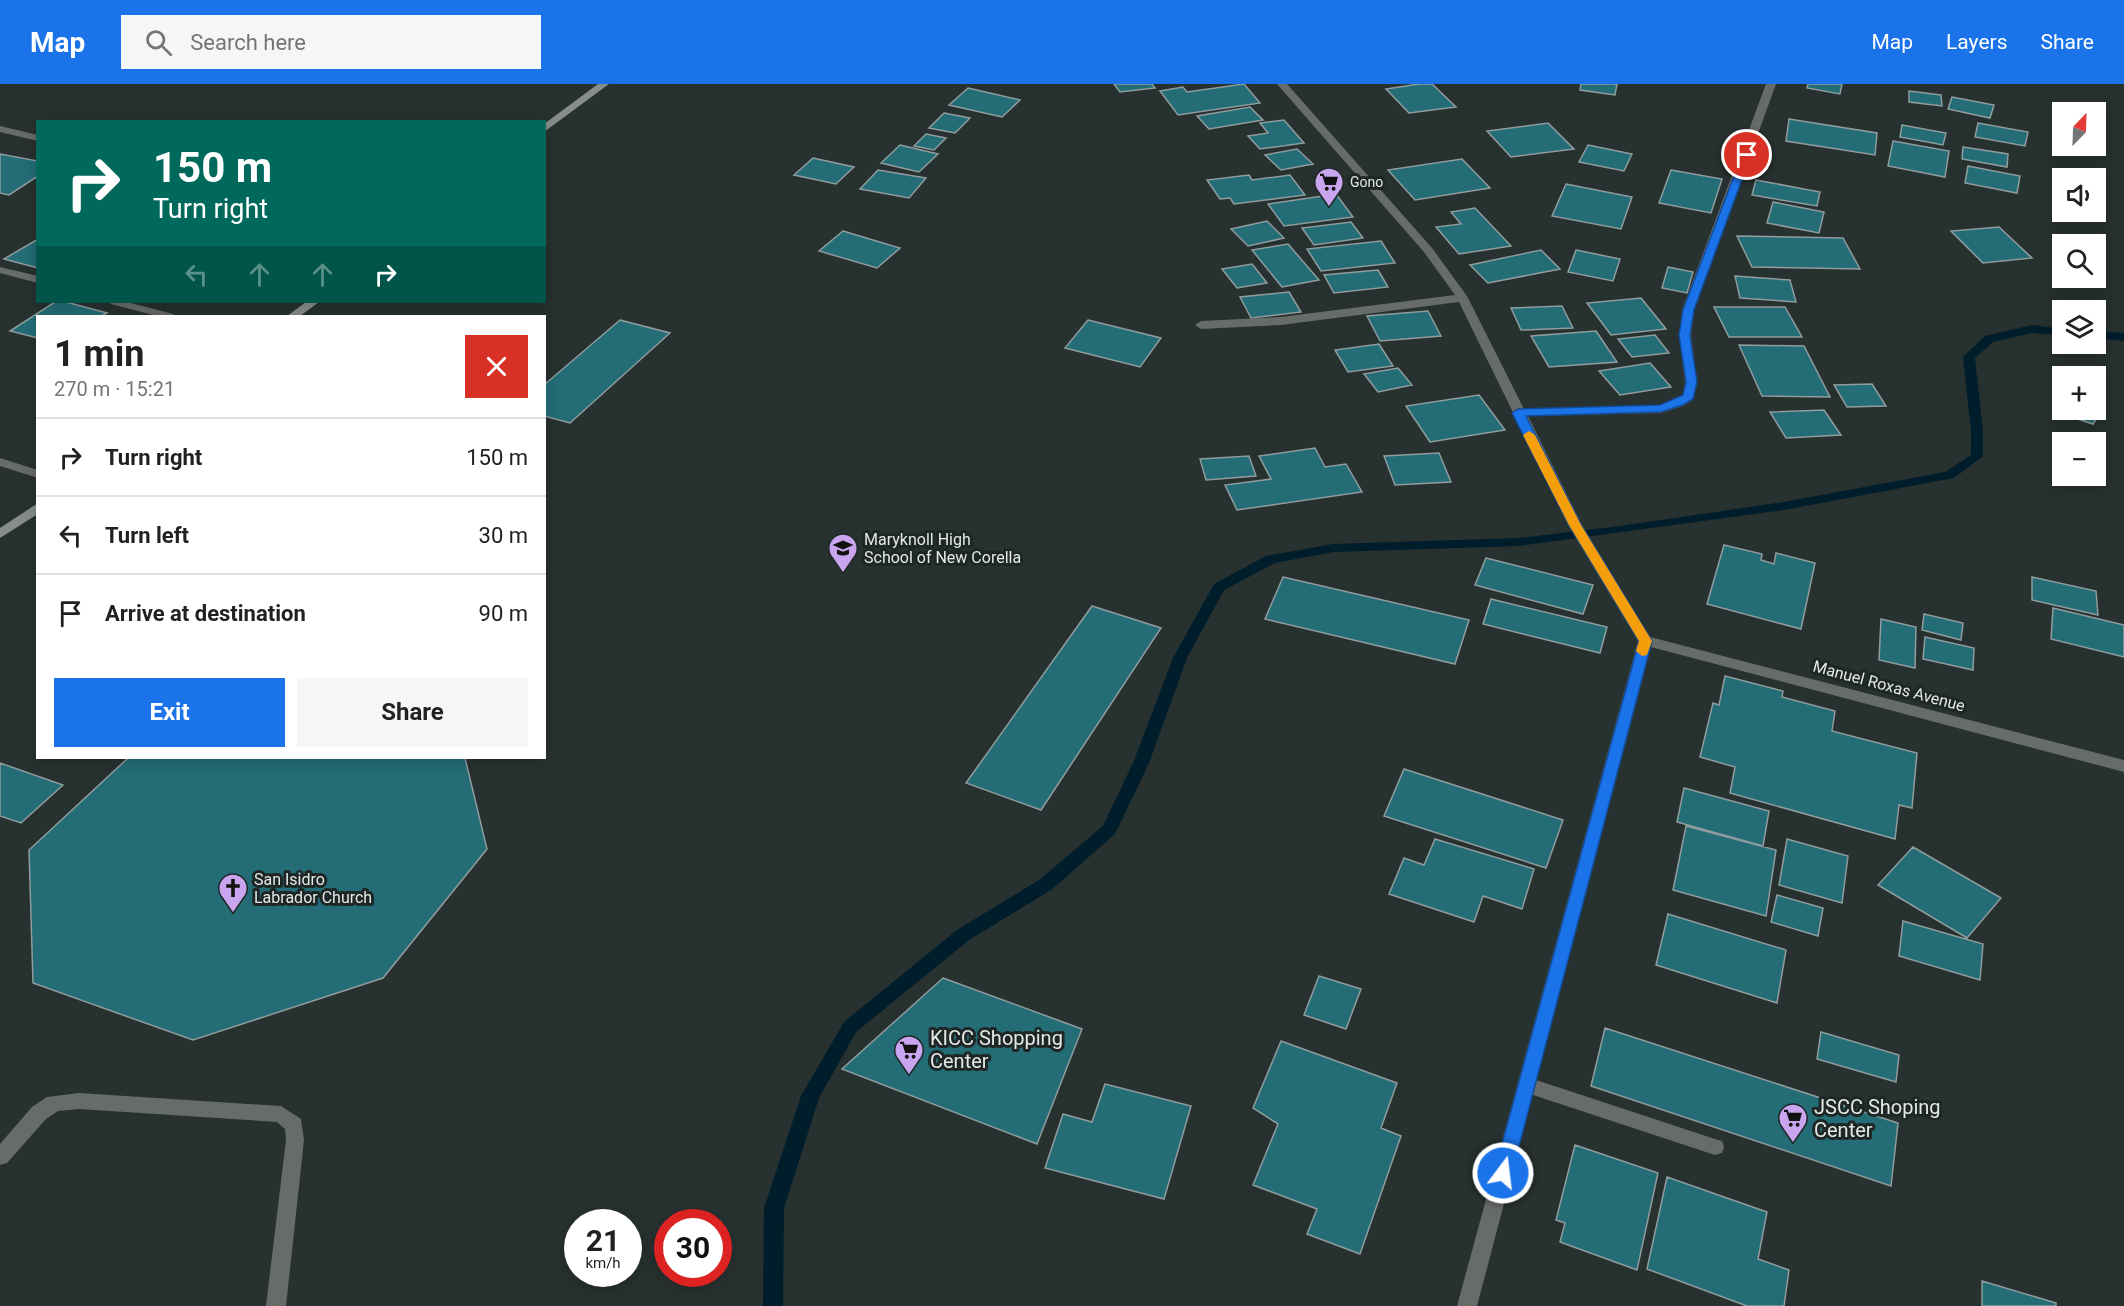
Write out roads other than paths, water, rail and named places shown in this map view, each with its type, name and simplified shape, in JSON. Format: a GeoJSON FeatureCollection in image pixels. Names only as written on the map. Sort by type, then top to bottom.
{"type":"FeatureCollection","features":[{"type":"Feature","properties":{"kind":"street"},"geometry":{"type":"LineString","coordinates":[[546,128],[604,84]]}},
{"type":"Feature","properties":{"kind":"street"},"geometry":{"type":"LineString","coordinates":[[1282,84],[1428,250],[1463,298],[1575,525],[1645,641],[1467,1306]]}},
{"type":"Feature","properties":{"kind":"street"},"geometry":{"type":"LineString","coordinates":[[1518,413],[1661,409],[1689,397],[1691,382],[1684,335],[1688,310],[1771,84]]}},
{"type":"Feature","properties":{"kind":"street"},"geometry":{"type":"LineString","coordinates":[[0,129],[36,138]]}},
{"type":"Feature","properties":{"kind":"street"},"geometry":{"type":"LineString","coordinates":[[0,270],[36,279]]}},
{"type":"Feature","properties":{"kind":"street"},"geometry":{"type":"LineString","coordinates":[[1201,325],[1281,321],[1463,298]]}},
{"type":"Feature","properties":{"kind":"street"},"geometry":{"type":"LineString","coordinates":[[119,303],[165,315]]}},
{"type":"Feature","properties":{"kind":"street"},"geometry":{"type":"LineString","coordinates":[[294,315],[312,303]]}},
{"type":"Feature","properties":{"kind":"street"},"geometry":{"type":"LineString","coordinates":[[0,462],[36,473]]}},
{"type":"Feature","properties":{"kind":"street"},"geometry":{"type":"LineString","coordinates":[[0,534],[36,508]]}},
{"type":"Feature","properties":{"kind":"street","name":"Manuel Roxas Avenue"},"geometry":{"type":"LineString","coordinates":[[1645,641],[2124,766]]}},
{"type":"Feature","properties":{"kind":"street"},"geometry":{"type":"LineString","coordinates":[[1527,1084],[1715,1147]]}},
{"type":"Feature","properties":{"kind":"street"},"geometry":{"type":"LineString","coordinates":[[0,1157],[39,1113],[54,1103],[79,1101],[281,1114],[294,1125],[295,1140],[276,1306]]}},
{"type":"Feature","properties":{"kind":"waterway"},"geometry":{"type":"LineString","coordinates":[[773,1306],[774,1208],[810,1096],[850,1027],[963,935],[1045,885],[1109,830],[1141,763],[1180,658],[1219,587],[1271,559],[1333,548],[1519,542],[1784,506],[1949,475],[1977,456],[1977,431],[1969,357],[1989,339],[2032,329],[2052,331]]}},
{"type":"Feature","properties":{"kind":"waterway"},"geometry":{"type":"LineString","coordinates":[[2106,336],[2124,337]]}},
{"type":"Feature","properties":{"kind":"place","name":"Gono"},"geometry":{"type":"Point","coordinates":[1329,208]}},
{"type":"Feature","properties":{"kind":"place","name":"Maryknoll High School of New Corella"},"geometry":{"type":"Point","coordinates":[843,574]}},
{"type":"Feature","properties":{"kind":"place","name":"San Isidro Labrador Church"},"geometry":{"type":"Point","coordinates":[233,914]}},
{"type":"Feature","properties":{"kind":"place","name":"KICC Shopping Center"},"geometry":{"type":"Point","coordinates":[909,1076]}},
{"type":"Feature","properties":{"kind":"place","name":"JSCC Shoping Center"},"geometry":{"type":"Point","coordinates":[1793,1144]}}]}
